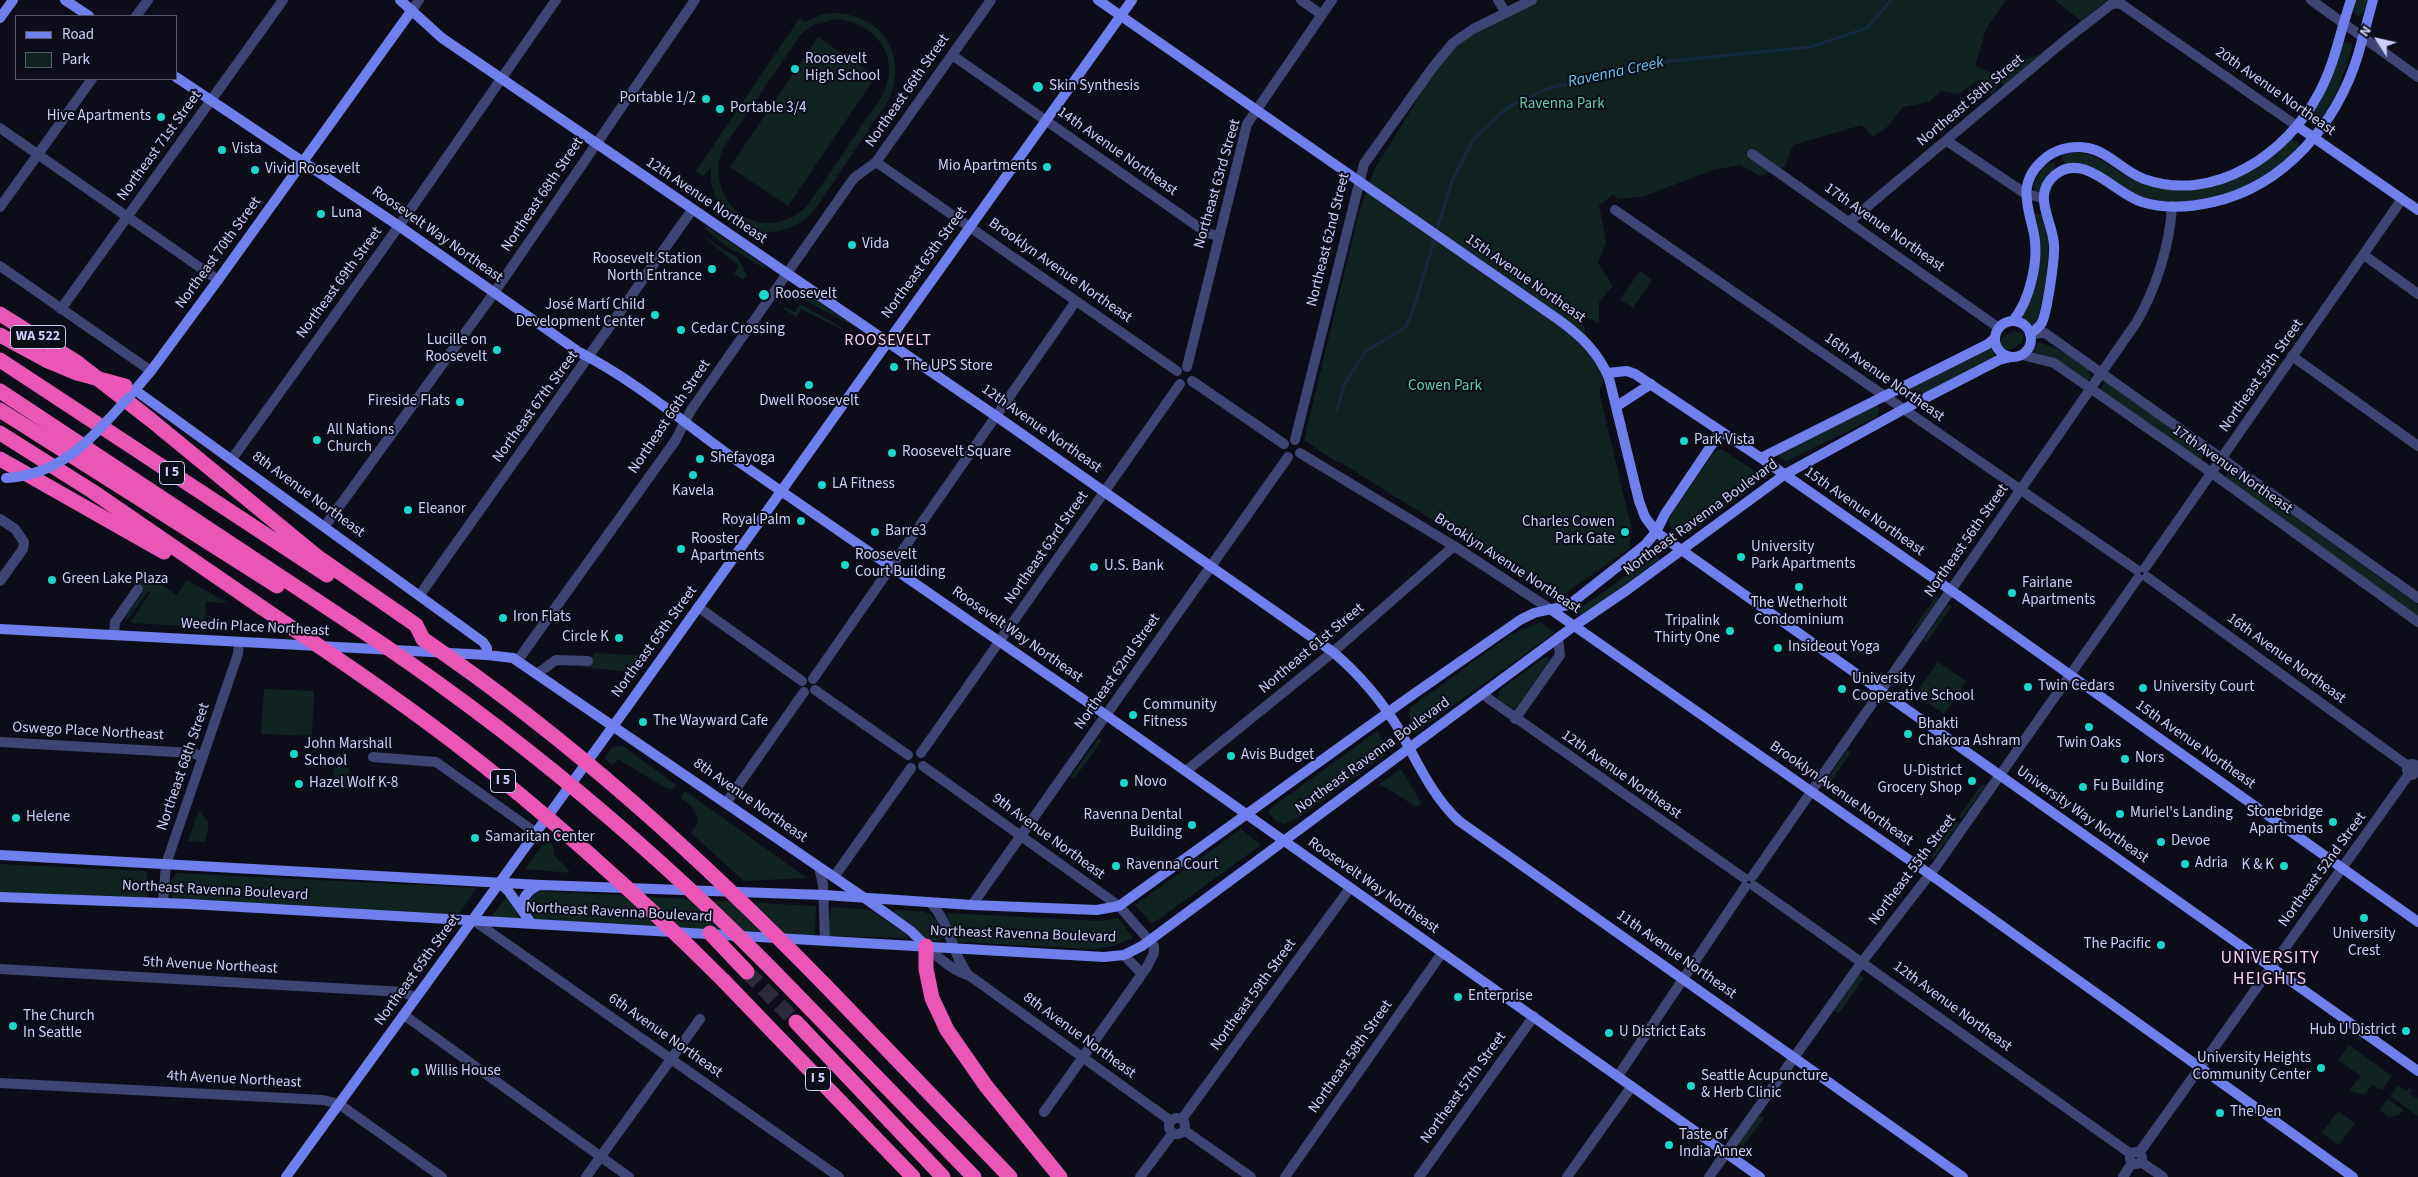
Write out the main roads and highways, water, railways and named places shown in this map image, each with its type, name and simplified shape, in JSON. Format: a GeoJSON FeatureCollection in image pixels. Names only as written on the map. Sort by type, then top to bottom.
{"type":"FeatureCollection","features":[{"type":"Feature","properties":{"kind":"highway","name":"WA 522"},"geometry":{"type":"LineString","coordinates":[[0,314],[128,393]]}},
{"type":"Feature","properties":{"kind":"highway"},"geometry":{"type":"LineString","coordinates":[[0,335],[46,360],[128,393],[319,558],[382,606]]}},
{"type":"Feature","properties":{"kind":"highway","name":"I 5"},"geometry":{"type":"LineString","coordinates":[[0,360],[382,606],[423,639],[525,713],[616,786],[717,877],[825,985],[1010,1177]]}},
{"type":"Feature","properties":{"kind":"highway"},"geometry":{"type":"LineString","coordinates":[[0,391],[352,624],[480,713],[584,795],[677,877],[793,991],[974,1177]]}},
{"type":"Feature","properties":{"kind":"highway"},"geometry":{"type":"LineString","coordinates":[[0,410],[305,604],[352,624]]}},
{"type":"Feature","properties":{"kind":"highway","name":"I 5"},"geometry":{"type":"LineString","coordinates":[[0,432],[92,491],[413,712],[523,797],[628,887],[724,981],[913,1177]]}},
{"type":"Feature","properties":{"kind":"highway"},"geometry":{"type":"LineString","coordinates":[[3,461],[244,596]]}},
{"type":"Feature","properties":{"kind":"highway"},"geometry":{"type":"LineString","coordinates":[[710,933],[747,972]]}},
{"type":"Feature","properties":{"kind":"highway"},"geometry":{"type":"LineString","coordinates":[[926,946],[926,970],[932,998],[950,1036],[986,1086],[1060,1177]]}},
{"type":"Feature","properties":{"kind":"highway"},"geometry":{"type":"LineString","coordinates":[[796,1022],[943,1177]]}},
{"type":"Feature","properties":{"kind":"main road"},"geometry":{"type":"LineString","coordinates":[[0,18],[13,0]]}},
{"type":"Feature","properties":{"kind":"main road"},"geometry":{"type":"LineString","coordinates":[[66,0],[88,15]]}},
{"type":"Feature","properties":{"kind":"main road","name":"12th Avenue Northeast"},"geometry":{"type":"LineString","coordinates":[[400,0],[442,38],[996,416],[1333,652],[1366,683],[1400,732]]}},
{"type":"Feature","properties":{"kind":"main road","name":"15th Avenue Northeast"},"geometry":{"type":"LineString","coordinates":[[1098,0],[1559,320],[1587,342],[1607,373],[1627,371],[1651,384],[1761,458],[2418,922]]}},
{"type":"Feature","properties":{"kind":"main road","name":"Northeast 65th Street"},"geometry":{"type":"LineString","coordinates":[[286,1177],[535,832],[614,726],[1132,0]]}},
{"type":"Feature","properties":{"kind":"main road"},"geometry":{"type":"LineString","coordinates":[[2013,321],[2024,302],[2031,280],[2035,250],[2034,234],[2026,207],[2026,194],[2028,181],[2038,165],[2053,153],[2065,148],[2090,148],[2144,179],[2188,186],[2218,181],[2245,169],[2286,139],[2308,112],[2327,78],[2351,0]]}},
{"type":"Feature","properties":{"kind":"main road"},"geometry":{"type":"LineString","coordinates":[[2030,334],[2044,328],[2054,258],[2054,244],[2043,198],[2049,181],[2056,174],[2073,167],[2082,168],[2091,171],[2135,200],[2153,205],[2205,204],[2223,200],[2257,186],[2288,165],[2314,138],[2344,88],[2363,37],[2373,0]]}},
{"type":"Feature","properties":{"kind":"main road","name":"Northeast 70th Street"},"geometry":{"type":"LineString","coordinates":[[3,478],[40,473],[58,464],[92,437],[128,393],[151,371],[412,10]]}},
{"type":"Feature","properties":{"kind":"main road","name":"Roosevelt Way Northeast"},"geometry":{"type":"LineString","coordinates":[[178,78],[399,226],[590,358],[599,361],[782,492],[1186,771],[1760,1177]]}},
{"type":"Feature","properties":{"kind":"main road","name":"20th Avenue Northeast"},"geometry":{"type":"LineString","coordinates":[[2297,126],[2418,210]]}},
{"type":"Feature","properties":{"kind":"main road"},"geometry":{"type":"LineString","coordinates":[[2013,321],[2026,326],[2030,334],[2029,347],[2017,356],[1999,350],[1997,333],[2003,324],[2013,321]]}},
{"type":"Feature","properties":{"kind":"main road","name":"Northeast Ravenna Boulevard"},"geometry":{"type":"LineString","coordinates":[[1761,458],[1988,344],[1997,333]]}},
{"type":"Feature","properties":{"kind":"main road","name":"Northeast Ravenna Boulevard"},"geometry":{"type":"LineString","coordinates":[[0,897],[163,903],[531,923],[1104,957],[1124,955],[1149,939],[1574,626],[1681,551],[1784,475],[1904,409],[1999,360],[2017,356]]}},
{"type":"Feature","properties":{"kind":"main road"},"geometry":{"type":"LineString","coordinates":[[1607,373],[1617,406],[1639,501],[1645,517],[1656,532]]}},
{"type":"Feature","properties":{"kind":"main road"},"geometry":{"type":"LineString","coordinates":[[1617,406],[1651,384]]}},
{"type":"Feature","properties":{"kind":"main road","name":"8th Avenue Northeast"},"geometry":{"type":"LineString","coordinates":[[128,393],[232,459],[325,526],[485,645],[488,655]]}},
{"type":"Feature","properties":{"kind":"main road","name":"Northeast Ravenna Boulevard"},"geometry":{"type":"LineString","coordinates":[[0,855],[541,885],[824,895],[972,905],[1097,910],[1118,906],[1520,620],[1534,613],[1565,607],[1638,552],[1656,532],[1665,514],[1721,431]]}},
{"type":"Feature","properties":{"kind":"main road","name":"University Way Northeast"},"geometry":{"type":"LineString","coordinates":[[1656,532],[2418,1071]]}},
{"type":"Feature","properties":{"kind":"main road","name":"Brooklyn Avenue Northeast"},"geometry":{"type":"LineString","coordinates":[[1550,609],[1930,875],[2353,1177]]}},
{"type":"Feature","properties":{"kind":"main road"},"geometry":{"type":"LineString","coordinates":[[461,627],[468,638],[468,654]]}},
{"type":"Feature","properties":{"kind":"main road","name":"Weedin Place Northeast"},"geometry":{"type":"LineString","coordinates":[[0,629],[488,655],[513,658]]}},
{"type":"Feature","properties":{"kind":"main road","name":"8th Avenue Northeast"},"geometry":{"type":"LineString","coordinates":[[513,658],[819,866],[911,932],[926,946]]}},
{"type":"Feature","properties":{"kind":"main road","name":"11th Avenue Northeast"},"geometry":{"type":"LineString","coordinates":[[1400,732],[1425,778],[1448,811],[1459,821],[1963,1177]]}},
{"type":"Feature","properties":{"kind":"main road"},"geometry":{"type":"LineString","coordinates":[[500,883],[509,892],[531,923]]}},
{"type":"Feature","properties":{"kind":"main road"},"geometry":{"type":"LineString","coordinates":[[524,913],[523,901],[525,895],[541,885]]}},
{"type":"Feature","properties":{"kind":"waterway","name":"Ravenna Creek"},"geometry":{"type":"LineString","coordinates":[[1436,232],[1452,181],[1473,140],[1508,107],[1549,88],[1661,62],[1810,47],[1867,28],[1891,0]]}},
{"type":"Feature","properties":{"kind":"waterway","name":"Ravenna Creek"},"geometry":{"type":"LineString","coordinates":[[1337,410],[1344,385],[1366,351],[1406,327],[1435,238]]}},
{"type":"Feature","properties":{"kind":"tunnel"},"geometry":{"type":"LineString","coordinates":[[747,972],[796,1022]]}},
{"type":"Feature","properties":{"kind":"place","name":"Roosevelt High School"},"geometry":{"type":"Point","coordinates":[795,69]}},
{"type":"Feature","properties":{"kind":"place","name":"Skin Synthesis"},"geometry":{"type":"Point","coordinates":[1038,87]}},
{"type":"Feature","properties":{"kind":"place","name":"Portable 1/2"},"geometry":{"type":"Point","coordinates":[706,99]}},
{"type":"Feature","properties":{"kind":"place","name":"Portable 3/4"},"geometry":{"type":"Point","coordinates":[720,109]}},
{"type":"Feature","properties":{"kind":"place","name":"Hive Apartments"},"geometry":{"type":"Point","coordinates":[161,117]}},
{"type":"Feature","properties":{"kind":"place","name":"Vista"},"geometry":{"type":"Point","coordinates":[222,150]}},
{"type":"Feature","properties":{"kind":"place","name":"Mio Apartments"},"geometry":{"type":"Point","coordinates":[1047,167]}},
{"type":"Feature","properties":{"kind":"place","name":"Vivid Roosevelt"},"geometry":{"type":"Point","coordinates":[255,170]}},
{"type":"Feature","properties":{"kind":"place","name":"Luna"},"geometry":{"type":"Point","coordinates":[321,214]}},
{"type":"Feature","properties":{"kind":"place","name":"Vida"},"geometry":{"type":"Point","coordinates":[852,245]}},
{"type":"Feature","properties":{"kind":"place","name":"Roosevelt Station North Entrance"},"geometry":{"type":"Point","coordinates":[712,269]}},
{"type":"Feature","properties":{"kind":"place","name":"Roosevelt"},"geometry":{"type":"Point","coordinates":[764,295]}},
{"type":"Feature","properties":{"kind":"place","name":"José Martí Child Development Center"},"geometry":{"type":"Point","coordinates":[655,315]}},
{"type":"Feature","properties":{"kind":"place","name":"Cedar Crossing"},"geometry":{"type":"Point","coordinates":[681,330]}},
{"type":"Feature","properties":{"kind":"place","name":"Lucille on Roosevelt"},"geometry":{"type":"Point","coordinates":[497,350]}},
{"type":"Feature","properties":{"kind":"place","name":"The UPS Store"},"geometry":{"type":"Point","coordinates":[894,367]}},
{"type":"Feature","properties":{"kind":"place","name":"Dwell Roosevelt"},"geometry":{"type":"Point","coordinates":[809,385]}},
{"type":"Feature","properties":{"kind":"place","name":"Fireside Flats"},"geometry":{"type":"Point","coordinates":[460,402]}},
{"type":"Feature","properties":{"kind":"place","name":"All Nations Church"},"geometry":{"type":"Point","coordinates":[317,440]}},
{"type":"Feature","properties":{"kind":"place","name":"Park Vista"},"geometry":{"type":"Point","coordinates":[1684,441]}},
{"type":"Feature","properties":{"kind":"place","name":"Roosevelt Square"},"geometry":{"type":"Point","coordinates":[892,453]}},
{"type":"Feature","properties":{"kind":"place","name":"Shefayoga"},"geometry":{"type":"Point","coordinates":[700,459]}},
{"type":"Feature","properties":{"kind":"place","name":"Kavela"},"geometry":{"type":"Point","coordinates":[693,475]}},
{"type":"Feature","properties":{"kind":"place","name":"LA Fitness"},"geometry":{"type":"Point","coordinates":[822,485]}},
{"type":"Feature","properties":{"kind":"place","name":"Eleanor"},"geometry":{"type":"Point","coordinates":[408,510]}},
{"type":"Feature","properties":{"kind":"place","name":"Royal Palm"},"geometry":{"type":"Point","coordinates":[801,521]}},
{"type":"Feature","properties":{"kind":"place","name":"Barre3"},"geometry":{"type":"Point","coordinates":[875,532]}},
{"type":"Feature","properties":{"kind":"place","name":"Charles Cowen Park Gate"},"geometry":{"type":"Point","coordinates":[1625,532]}},
{"type":"Feature","properties":{"kind":"place","name":"Rooster Apartments"},"geometry":{"type":"Point","coordinates":[681,549]}},
{"type":"Feature","properties":{"kind":"place","name":"University Park Apartments"},"geometry":{"type":"Point","coordinates":[1741,557]}},
{"type":"Feature","properties":{"kind":"place","name":"Roosevelt Court Building"},"geometry":{"type":"Point","coordinates":[845,565]}},
{"type":"Feature","properties":{"kind":"place","name":"U.S. Bank"},"geometry":{"type":"Point","coordinates":[1094,567]}},
{"type":"Feature","properties":{"kind":"place","name":"Green Lake Plaza"},"geometry":{"type":"Point","coordinates":[52,580]}},
{"type":"Feature","properties":{"kind":"place","name":"The Wetherholt Condominium"},"geometry":{"type":"Point","coordinates":[1799,587]}},
{"type":"Feature","properties":{"kind":"place","name":"Fairlane Apartments"},"geometry":{"type":"Point","coordinates":[2012,593]}},
{"type":"Feature","properties":{"kind":"place","name":"Iron Flats"},"geometry":{"type":"Point","coordinates":[503,618]}},
{"type":"Feature","properties":{"kind":"place","name":"Tripalink Thirty One"},"geometry":{"type":"Point","coordinates":[1730,631]}},
{"type":"Feature","properties":{"kind":"place","name":"Circle K"},"geometry":{"type":"Point","coordinates":[619,638]}},
{"type":"Feature","properties":{"kind":"place","name":"Insideout Yoga"},"geometry":{"type":"Point","coordinates":[1778,648]}},
{"type":"Feature","properties":{"kind":"place","name":"Twin Cedars"},"geometry":{"type":"Point","coordinates":[2028,687]}},
{"type":"Feature","properties":{"kind":"place","name":"University Court"},"geometry":{"type":"Point","coordinates":[2143,688]}},
{"type":"Feature","properties":{"kind":"place","name":"University Cooperative School"},"geometry":{"type":"Point","coordinates":[1842,689]}},
{"type":"Feature","properties":{"kind":"place","name":"Community Fitness"},"geometry":{"type":"Point","coordinates":[1133,715]}},
{"type":"Feature","properties":{"kind":"place","name":"The Wayward Cafe"},"geometry":{"type":"Point","coordinates":[643,722]}},
{"type":"Feature","properties":{"kind":"place","name":"Twin Oaks"},"geometry":{"type":"Point","coordinates":[2089,727]}},
{"type":"Feature","properties":{"kind":"place","name":"Bhakti Chakora Ashram"},"geometry":{"type":"Point","coordinates":[1908,734]}},
{"type":"Feature","properties":{"kind":"place","name":"John Marshall School"},"geometry":{"type":"Point","coordinates":[294,754]}},
{"type":"Feature","properties":{"kind":"place","name":"Avis Budget"},"geometry":{"type":"Point","coordinates":[1231,756]}},
{"type":"Feature","properties":{"kind":"place","name":"Nors"},"geometry":{"type":"Point","coordinates":[2125,759]}},
{"type":"Feature","properties":{"kind":"place","name":"U-District Grocery Shop"},"geometry":{"type":"Point","coordinates":[1972,781]}},
{"type":"Feature","properties":{"kind":"place","name":"Novo"},"geometry":{"type":"Point","coordinates":[1124,783]}},
{"type":"Feature","properties":{"kind":"place","name":"Hazel Wolf K-8"},"geometry":{"type":"Point","coordinates":[299,784]}},
{"type":"Feature","properties":{"kind":"place","name":"Fu Building"},"geometry":{"type":"Point","coordinates":[2083,787]}},
{"type":"Feature","properties":{"kind":"place","name":"Muriel's Landing"},"geometry":{"type":"Point","coordinates":[2120,814]}},
{"type":"Feature","properties":{"kind":"place","name":"Helene"},"geometry":{"type":"Point","coordinates":[16,818]}},
{"type":"Feature","properties":{"kind":"place","name":"Stonebridge Apartments"},"geometry":{"type":"Point","coordinates":[2333,822]}},
{"type":"Feature","properties":{"kind":"place","name":"Ravenna Dental Building"},"geometry":{"type":"Point","coordinates":[1192,825]}},
{"type":"Feature","properties":{"kind":"place","name":"Samaritan Center"},"geometry":{"type":"Point","coordinates":[475,838]}},
{"type":"Feature","properties":{"kind":"place","name":"Devoe"},"geometry":{"type":"Point","coordinates":[2161,842]}},
{"type":"Feature","properties":{"kind":"place","name":"Adria"},"geometry":{"type":"Point","coordinates":[2185,864]}},
{"type":"Feature","properties":{"kind":"place","name":"Ravenna Court"},"geometry":{"type":"Point","coordinates":[1116,866]}},
{"type":"Feature","properties":{"kind":"place","name":"K & K"},"geometry":{"type":"Point","coordinates":[2284,866]}},
{"type":"Feature","properties":{"kind":"place","name":"University Crest"},"geometry":{"type":"Point","coordinates":[2364,918]}},
{"type":"Feature","properties":{"kind":"place","name":"The Pacific"},"geometry":{"type":"Point","coordinates":[2161,945]}},
{"type":"Feature","properties":{"kind":"place","name":"Enterprise"},"geometry":{"type":"Point","coordinates":[1458,997]}},
{"type":"Feature","properties":{"kind":"place","name":"The Church In Seattle"},"geometry":{"type":"Point","coordinates":[13,1026]}},
{"type":"Feature","properties":{"kind":"place","name":"Hub U District"},"geometry":{"type":"Point","coordinates":[2406,1031]}},
{"type":"Feature","properties":{"kind":"place","name":"U District Eats"},"geometry":{"type":"Point","coordinates":[1609,1033]}},
{"type":"Feature","properties":{"kind":"place","name":"University Heights Community Center"},"geometry":{"type":"Point","coordinates":[2321,1068]}},
{"type":"Feature","properties":{"kind":"place","name":"Willis House"},"geometry":{"type":"Point","coordinates":[415,1072]}},
{"type":"Feature","properties":{"kind":"place","name":"Seattle Acupuncture & Herb Clinic"},"geometry":{"type":"Point","coordinates":[1691,1086]}},
{"type":"Feature","properties":{"kind":"place","name":"The Den"},"geometry":{"type":"Point","coordinates":[2220,1113]}},
{"type":"Feature","properties":{"kind":"place","name":"Taste of India Annex"},"geometry":{"type":"Point","coordinates":[1669,1145]}},
{"type":"Feature","properties":{"kind":"district","name":"ROOSEVELT"},"geometry":{"type":"Point","coordinates":[888,341]}},
{"type":"Feature","properties":{"kind":"district","name":"UNIVERSITY HEIGHTS"},"geometry":{"type":"Point","coordinates":[2270,970]}},
{"type":"Feature","properties":{"kind":"park label","name":"Ravenna Park"},"geometry":{"type":"Point","coordinates":[1562,105]}},
{"type":"Feature","properties":{"kind":"park label","name":"Cowen Park"},"geometry":{"type":"Point","coordinates":[1445,387]}}]}
